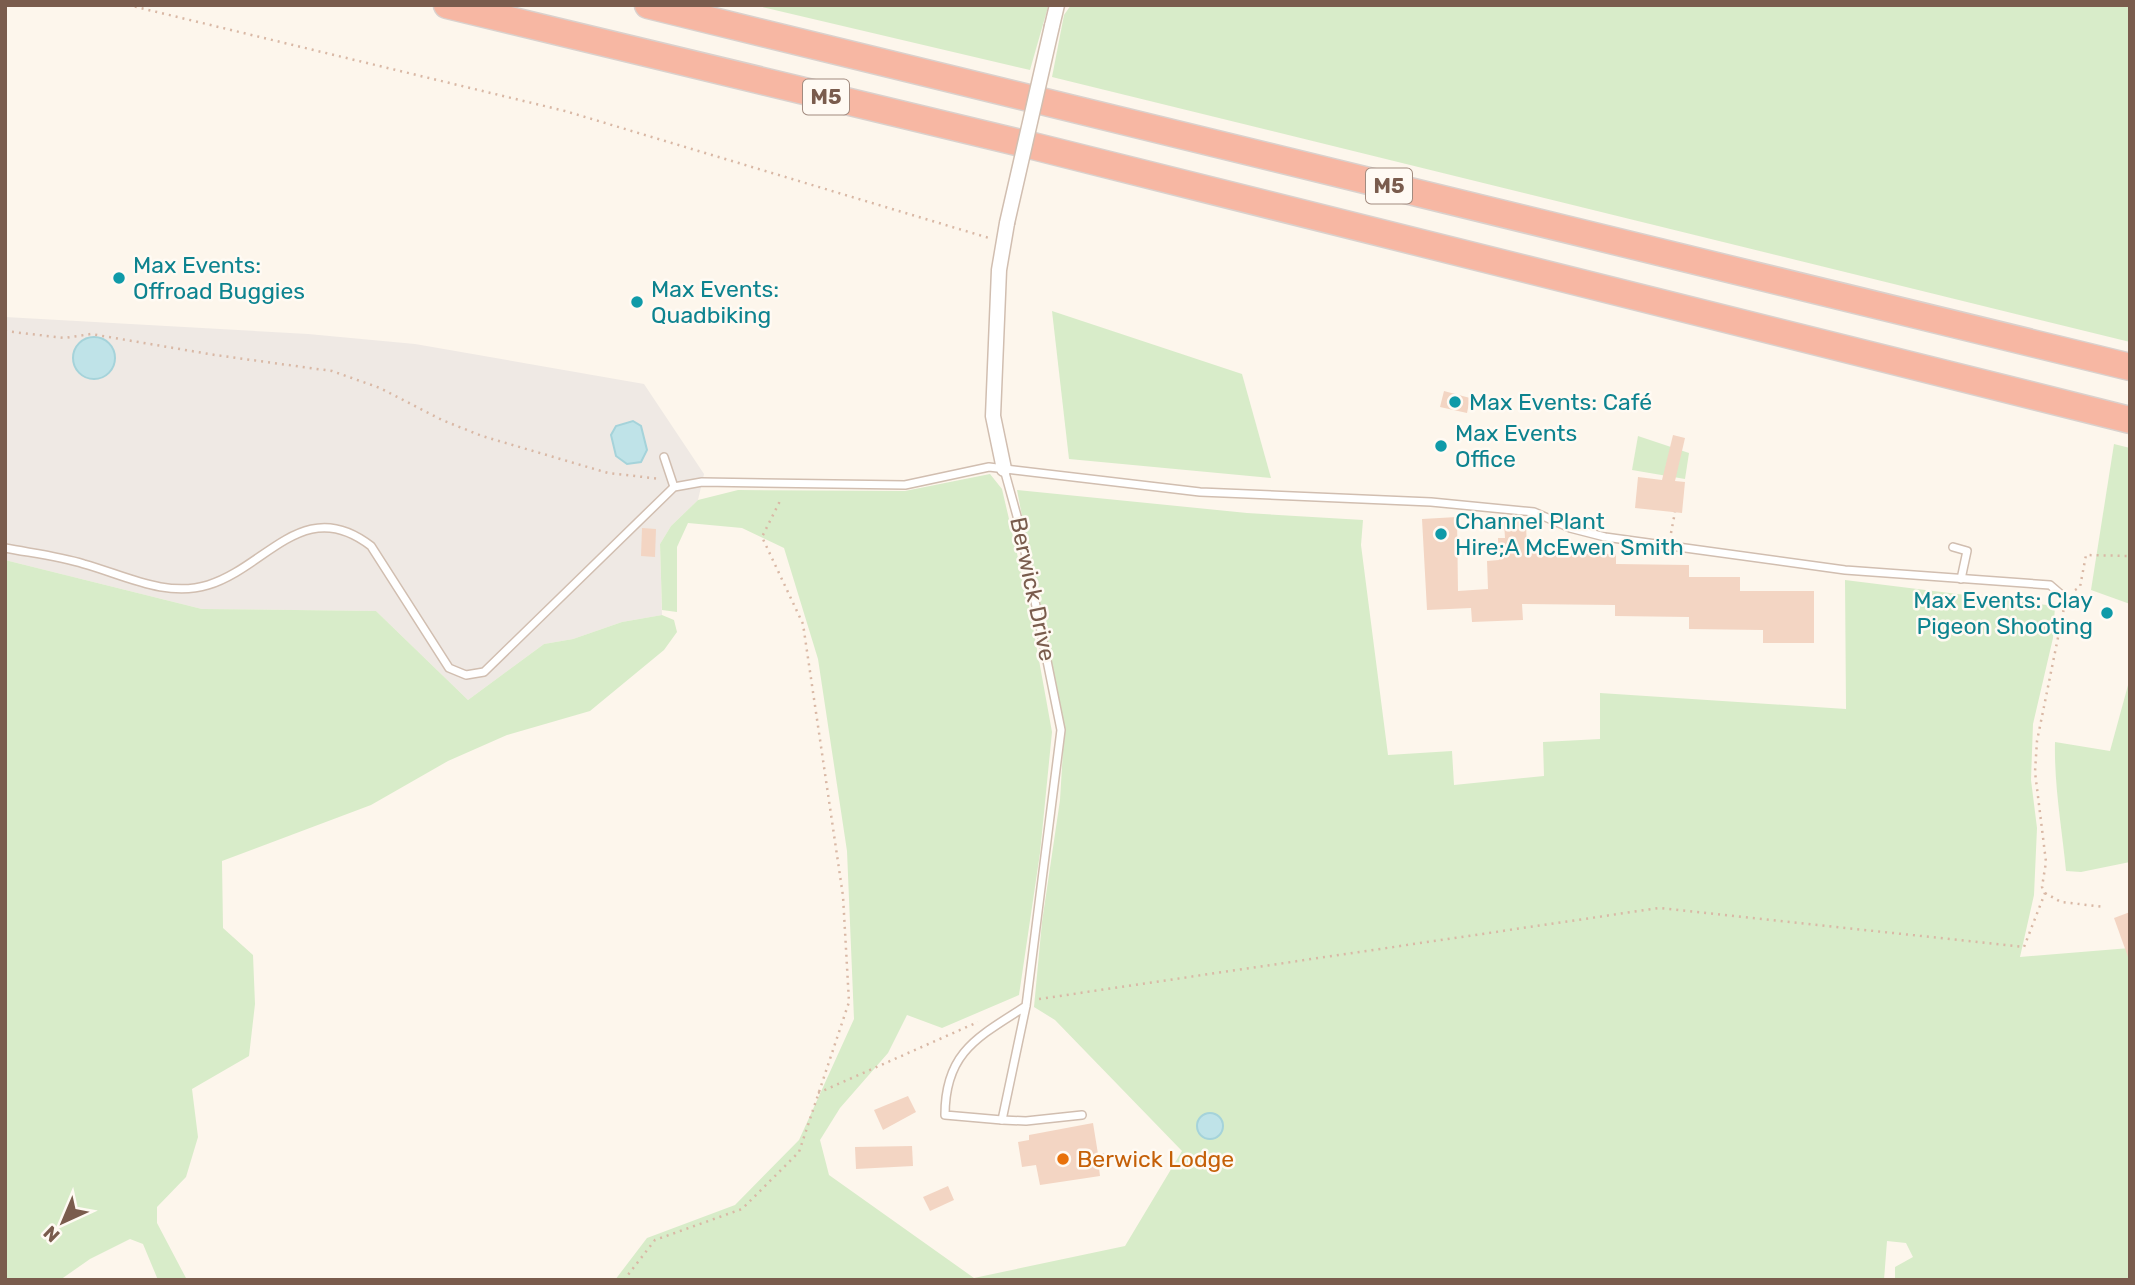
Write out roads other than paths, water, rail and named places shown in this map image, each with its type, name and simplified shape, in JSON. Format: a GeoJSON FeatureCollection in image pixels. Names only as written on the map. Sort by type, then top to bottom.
{"type":"FeatureCollection","features":[{"type":"Feature","properties":{"kind":"highway","name":"M5"},"geometry":{"type":"LineString","coordinates":[[447,5],[1019,143],[2130,420]]}},
{"type":"Feature","properties":{"kind":"highway","name":"M5"},"geometry":{"type":"LineString","coordinates":[[648,5],[2130,367]]}},
{"type":"Feature","properties":{"kind":"street","name":"Berwick Drive"},"geometry":{"type":"LineString","coordinates":[[1004,468],[993,416],[1002,242],[1057,5]]}},
{"type":"Feature","properties":{"kind":"lane"},"geometry":{"type":"LineString","coordinates":[[664,457],[674,487]]}},
{"type":"Feature","properties":{"kind":"lane"},"geometry":{"type":"LineString","coordinates":[[5,548],[82,563],[159,588],[183,589],[208,585],[227,576],[286,537],[308,529],[355,534],[371,546],[449,668],[466,676],[484,672],[674,487],[692,482],[905,485],[989,467],[1200,492],[1431,502],[1534,512],[1570,528],[1605,537],[1845,570],[2050,585],[2064,597]]}},
{"type":"Feature","properties":{"kind":"lane","name":"Berwick Drive"},"geometry":{"type":"LineString","coordinates":[[1002,1120],[1027,1003],[1061,730],[1020,527],[1004,468]]}},
{"type":"Feature","properties":{"kind":"lane"},"geometry":{"type":"LineString","coordinates":[[1953,547],[1967,551],[1961,579]]}},
{"type":"Feature","properties":{"kind":"lane"},"geometry":{"type":"LineString","coordinates":[[1027,1003],[966,1049],[949,1073],[944,1115],[1026,1121],[1082,1115]]}},
{"type":"Feature","properties":{"kind":"water"},"geometry":{"type":"Polygon","coordinates":[[[94,337],[109,343],[115,358],[109,373],[94,379],[79,373],[73,358],[79,343],[94,337]]]}},
{"type":"Feature","properties":{"kind":"water"},"geometry":{"type":"Polygon","coordinates":[[[633,421],[641,426],[647,450],[641,462],[627,464],[616,456],[611,435],[616,426],[633,421]]]}},
{"type":"Feature","properties":{"kind":"water"},"geometry":{"type":"Polygon","coordinates":[[[1210,1113],[1219,1117],[1223,1126],[1219,1135],[1210,1139],[1201,1135],[1197,1126],[1201,1117],[1210,1113]]]}},
{"type":"Feature","properties":{"kind":"place","name":"Max Events: Offroad Buggies"},"geometry":{"type":"Point","coordinates":[119,278]}},
{"type":"Feature","properties":{"kind":"place","name":"Max Events: Quadbiking"},"geometry":{"type":"Point","coordinates":[637,302]}},
{"type":"Feature","properties":{"kind":"place","name":"Max Events: Café"},"geometry":{"type":"Point","coordinates":[1455,402]}},
{"type":"Feature","properties":{"kind":"place","name":"Max Events Office"},"geometry":{"type":"Point","coordinates":[1441,446]}},
{"type":"Feature","properties":{"kind":"place","name":"Channel Plant Hire;A McEwen Smith"},"geometry":{"type":"Point","coordinates":[1441,534]}},
{"type":"Feature","properties":{"kind":"place","name":"Max Events: Clay Pigeon Shooting"},"geometry":{"type":"Point","coordinates":[2107,613]}},
{"type":"Feature","properties":{"kind":"place","name":"Berwick Lodge"},"geometry":{"type":"Point","coordinates":[1063,1159]}}]}
